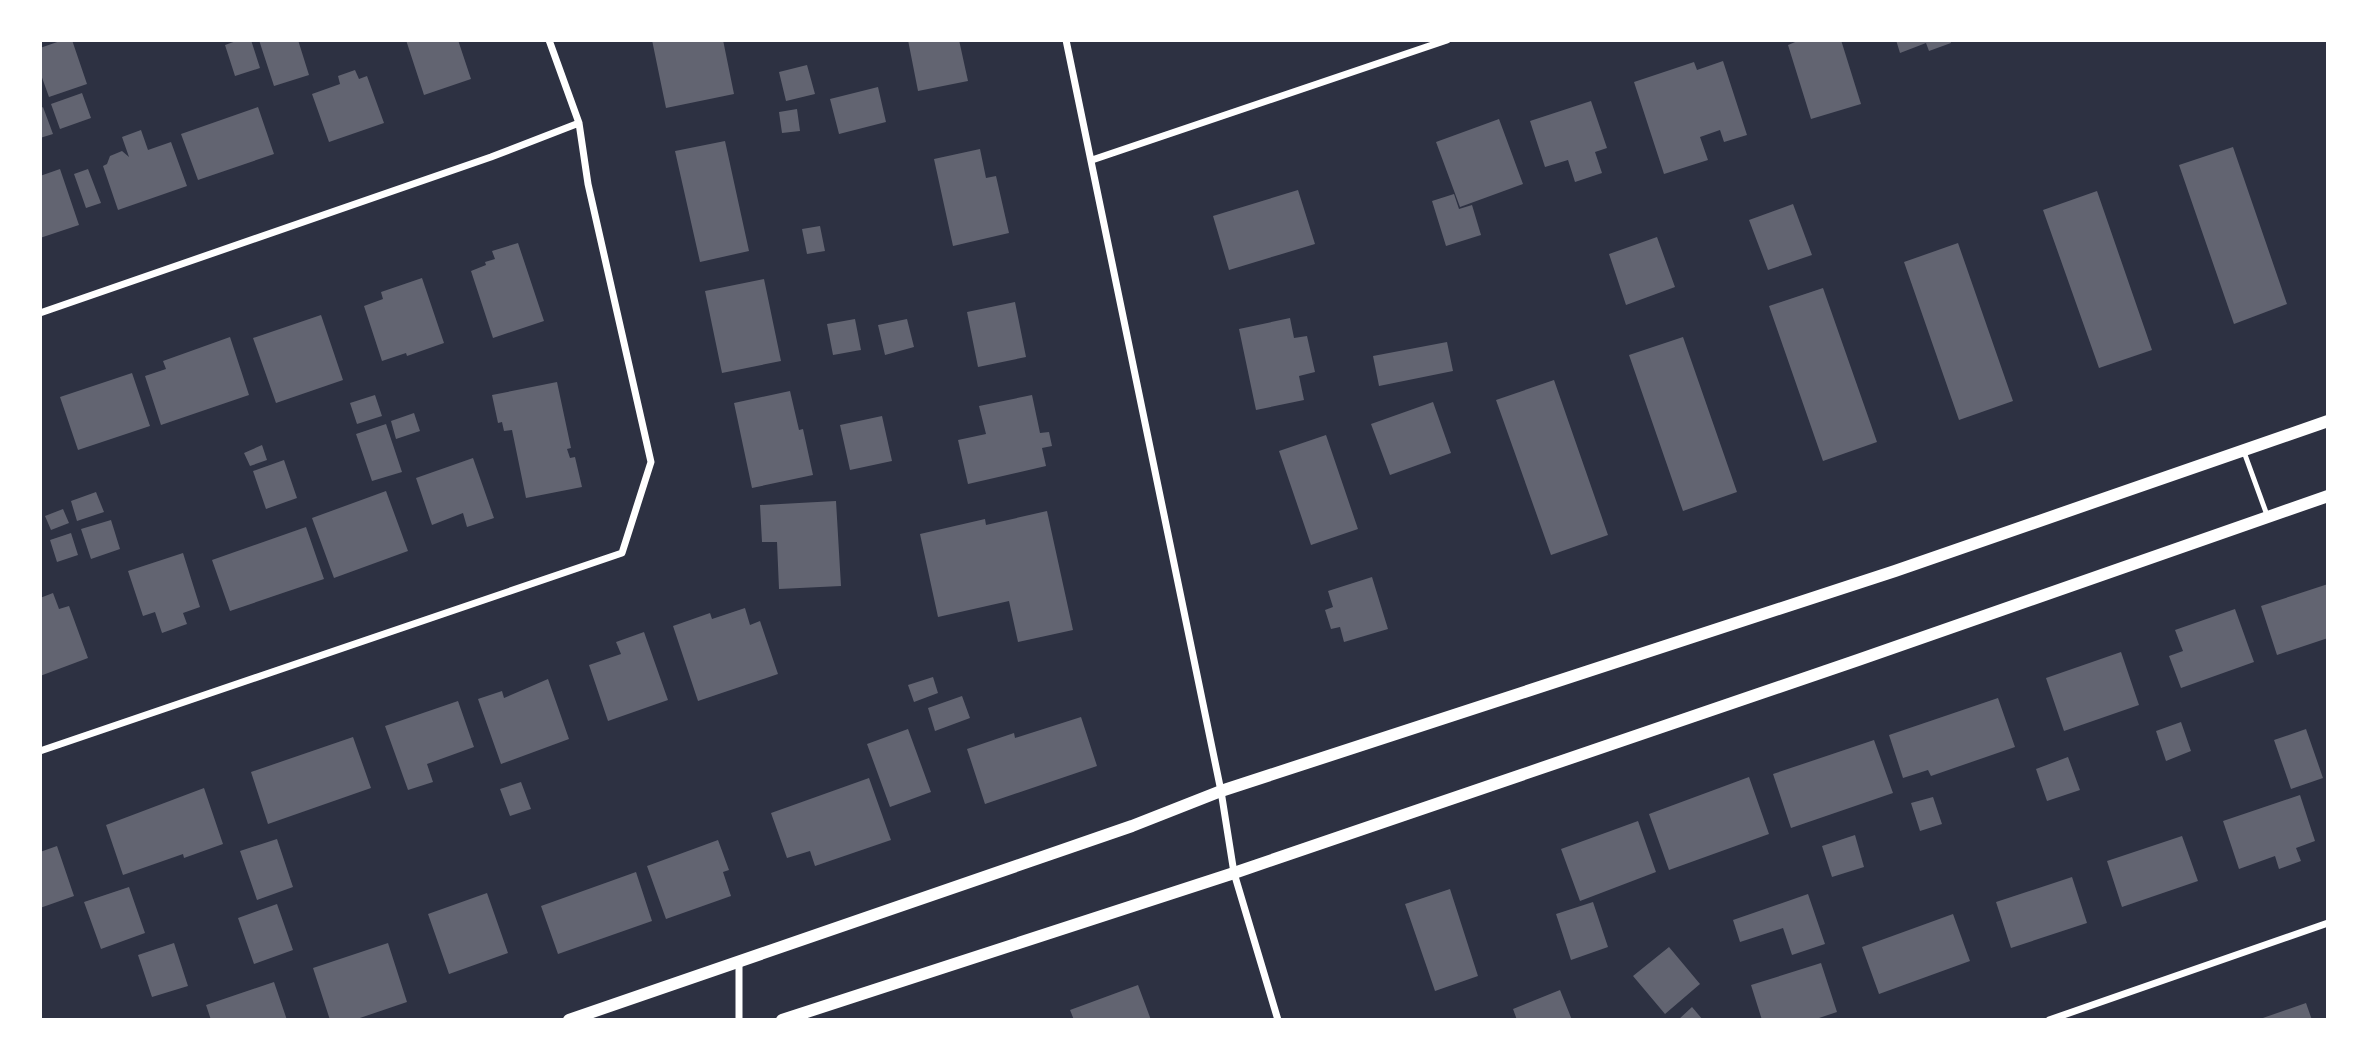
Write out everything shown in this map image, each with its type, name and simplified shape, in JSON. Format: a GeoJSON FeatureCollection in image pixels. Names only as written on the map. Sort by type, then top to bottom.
{"type":"FeatureCollection","features":[{"type":"Feature","properties":{"kind":"street"},"geometry":{"type":"LineString","coordinates":[[40,751],[622,553],[651,462],[588,184],[579,123],[549,40]]}},
{"type":"Feature","properties":{"kind":"street"},"geometry":{"type":"LineString","coordinates":[[1066,40],[1221,791],[1234,873],[1278,1020]]}},
{"type":"Feature","properties":{"kind":"street"},"geometry":{"type":"LineString","coordinates":[[1092,160],[1447,40]]}},
{"type":"Feature","properties":{"kind":"street"},"geometry":{"type":"LineString","coordinates":[[40,313],[491,157],[579,123]]}},
{"type":"Feature","properties":{"kind":"street"},"geometry":{"type":"LineString","coordinates":[[569,1020],[1132,826],[1221,791],[1895,571],[2328,421]]}},
{"type":"Feature","properties":{"kind":"street"},"geometry":{"type":"LineString","coordinates":[[782,1020],[1234,873],[2328,496]]}},
{"type":"Feature","properties":{"kind":"street"},"geometry":{"type":"LineString","coordinates":[[2049,1020],[2328,923]]}},
{"type":"Feature","properties":{"kind":"street"},"geometry":{"type":"LineString","coordinates":[[739,962],[739,1020]]}},
{"type":"Feature","properties":{"kind":"lane"},"geometry":{"type":"LineString","coordinates":[[2243,449],[2267,517]]}},
{"type":"Feature","properties":{"kind":"building"},"geometry":{"type":"Polygon","coordinates":[[[63,40],[72,40],[87,84],[49,97],[40,72],[40,48],[63,40]]]}},
{"type":"Feature","properties":{"kind":"building"},"geometry":{"type":"Polygon","coordinates":[[[239,40],[251,40],[260,68],[235,76],[225,45],[239,40]]]}},
{"type":"Feature","properties":{"kind":"building"},"geometry":{"type":"Polygon","coordinates":[[[259,40],[298,40],[309,75],[274,86],[259,40]]]}},
{"type":"Feature","properties":{"kind":"building"},"geometry":{"type":"Polygon","coordinates":[[[406,40],[458,40],[471,79],[424,95],[406,40]]]}},
{"type":"Feature","properties":{"kind":"building"},"geometry":{"type":"Polygon","coordinates":[[[652,40],[723,40],[734,94],[666,108],[652,40]]]}},
{"type":"Feature","properties":{"kind":"building"},"geometry":{"type":"Polygon","coordinates":[[[908,40],[959,40],[968,81],[918,91],[908,40]]]}},
{"type":"Feature","properties":{"kind":"building"},"geometry":{"type":"Polygon","coordinates":[[[1800,40],[1841,40],[1861,104],[1811,119],[1788,45],[1800,40]]]}},
{"type":"Feature","properties":{"kind":"building"},"geometry":{"type":"Polygon","coordinates":[[[1896,40],[1950,40],[1951,43],[1929,51],[1926,43],[1900,53],[1896,40]]]}},
{"type":"Feature","properties":{"kind":"building"},"geometry":{"type":"Polygon","coordinates":[[[1723,61],[1747,135],[1724,142],[1720,130],[1700,137],[1708,160],[1664,174],[1634,82],[1694,62],[1697,70],[1723,61]]]}},
{"type":"Feature","properties":{"kind":"building"},"geometry":{"type":"Polygon","coordinates":[[[807,65],[815,94],[786,101],[779,72],[807,65]]]}},
{"type":"Feature","properties":{"kind":"building"},"geometry":{"type":"Polygon","coordinates":[[[355,70],[359,79],[367,76],[384,123],[329,142],[312,94],[340,84],[338,76],[355,70]]]}},
{"type":"Feature","properties":{"kind":"building"},"geometry":{"type":"Polygon","coordinates":[[[878,87],[886,122],[839,134],[830,99],[878,87]]]}},
{"type":"Feature","properties":{"kind":"building"},"geometry":{"type":"Polygon","coordinates":[[[82,93],[91,118],[60,129],[51,104],[82,93]]]}},
{"type":"Feature","properties":{"kind":"building"},"geometry":{"type":"Polygon","coordinates":[[[1591,101],[1607,148],[1595,152],[1602,173],[1575,182],[1568,160],[1545,167],[1530,121],[1591,101]]]}},
{"type":"Feature","properties":{"kind":"building"},"geometry":{"type":"Polygon","coordinates":[[[43,107],[53,134],[40,138],[40,109],[43,107]]]}},
{"type":"Feature","properties":{"kind":"building"},"geometry":{"type":"Polygon","coordinates":[[[258,107],[274,154],[198,180],[181,134],[258,107]]]}},
{"type":"Feature","properties":{"kind":"building"},"geometry":{"type":"Polygon","coordinates":[[[797,109],[800,131],[782,133],[779,112],[797,109]]]}},
{"type":"Feature","properties":{"kind":"building"},"geometry":{"type":"Polygon","coordinates":[[[1499,119],[1523,184],[1460,207],[1436,142],[1499,119]]]}},
{"type":"Feature","properties":{"kind":"building"},"geometry":{"type":"Polygon","coordinates":[[[141,130],[148,150],[171,142],[187,186],[118,210],[103,166],[107,164],[110,156],[122,151],[129,157],[122,137],[141,130]]]}},
{"type":"Feature","properties":{"kind":"building"},"geometry":{"type":"Polygon","coordinates":[[[725,141],[749,251],[700,262],[675,151],[725,141]]]}},
{"type":"Feature","properties":{"kind":"building"},"geometry":{"type":"Polygon","coordinates":[[[2233,147],[2287,304],[2234,324],[2179,165],[2233,147]]]}},
{"type":"Feature","properties":{"kind":"building"},"geometry":{"type":"Polygon","coordinates":[[[980,149],[986,178],[996,176],[1009,233],[953,246],[934,159],[980,149]]]}},
{"type":"Feature","properties":{"kind":"building"},"geometry":{"type":"Polygon","coordinates":[[[60,169],[79,225],[40,238],[40,176],[60,169]]]}},
{"type":"Feature","properties":{"kind":"building"},"geometry":{"type":"Polygon","coordinates":[[[88,169],[101,203],[86,208],[74,174],[88,169]]]}},
{"type":"Feature","properties":{"kind":"building"},"geometry":{"type":"Polygon","coordinates":[[[1298,190],[1315,244],[1229,270],[1213,216],[1298,190]]]}},
{"type":"Feature","properties":{"kind":"building"},"geometry":{"type":"Polygon","coordinates":[[[2097,191],[2152,350],[2099,368],[2043,210],[2097,191]]]}},
{"type":"Feature","properties":{"kind":"building"},"geometry":{"type":"Polygon","coordinates":[[[1454,194],[1459,209],[1472,205],[1481,235],[1446,246],[1432,201],[1454,194]]]}},
{"type":"Feature","properties":{"kind":"building"},"geometry":{"type":"Polygon","coordinates":[[[1793,204],[1812,255],[1768,270],[1749,220],[1793,204]]]}},
{"type":"Feature","properties":{"kind":"building"},"geometry":{"type":"Polygon","coordinates":[[[820,226],[825,251],[807,254],[802,229],[820,226]]]}},
{"type":"Feature","properties":{"kind":"building"},"geometry":{"type":"Polygon","coordinates":[[[1657,237],[1675,287],[1626,305],[1609,254],[1657,237]]]}},
{"type":"Feature","properties":{"kind":"building"},"geometry":{"type":"Polygon","coordinates":[[[518,243],[544,321],[493,338],[471,271],[495,259],[492,251],[518,243]]]}},
{"type":"Feature","properties":{"kind":"building"},"geometry":{"type":"Polygon","coordinates":[[[1958,243],[2013,401],[1959,420],[1904,262],[1958,243]]]}},
{"type":"Feature","properties":{"kind":"building"},"geometry":{"type":"Polygon","coordinates":[[[422,278],[444,343],[407,356],[406,353],[382,361],[364,306],[383,299],[381,292],[422,278]]]}},
{"type":"Feature","properties":{"kind":"building"},"geometry":{"type":"Polygon","coordinates":[[[764,279],[781,361],[722,373],[705,291],[764,279]]]}},
{"type":"Feature","properties":{"kind":"building"},"geometry":{"type":"Polygon","coordinates":[[[1823,288],[1877,442],[1823,461],[1769,306],[1823,288]]]}},
{"type":"Feature","properties":{"kind":"building"},"geometry":{"type":"Polygon","coordinates":[[[1015,302],[1026,357],[978,367],[967,312],[1015,302]]]}},
{"type":"Feature","properties":{"kind":"building"},"geometry":{"type":"Polygon","coordinates":[[[321,315],[343,380],[276,403],[253,338],[321,315]]]}},
{"type":"Feature","properties":{"kind":"building"},"geometry":{"type":"Polygon","coordinates":[[[1290,318],[1294,338],[1307,336],[1315,372],[1299,376],[1304,400],[1256,410],[1239,329],[1290,318]]]}},
{"type":"Feature","properties":{"kind":"building"},"geometry":{"type":"Polygon","coordinates":[[[855,319],[861,350],[833,355],[827,324],[855,319]]]}},
{"type":"Feature","properties":{"kind":"building"},"geometry":{"type":"Polygon","coordinates":[[[907,319],[914,347],[885,355],[878,325],[907,319]]]}},
{"type":"Feature","properties":{"kind":"building"},"geometry":{"type":"Polygon","coordinates":[[[230,337],[249,395],[161,425],[145,376],[166,369],[163,361],[230,337]]]}},
{"type":"Feature","properties":{"kind":"building"},"geometry":{"type":"Polygon","coordinates":[[[1683,337],[1737,492],[1683,511],[1629,355],[1683,337]]]}},
{"type":"Feature","properties":{"kind":"building"},"geometry":{"type":"Polygon","coordinates":[[[1447,342],[1453,371],[1379,386],[1373,356],[1447,342]]]}},
{"type":"Feature","properties":{"kind":"building"},"geometry":{"type":"Polygon","coordinates":[[[132,373],[150,426],[78,450],[60,397],[132,373]]]}},
{"type":"Feature","properties":{"kind":"building"},"geometry":{"type":"Polygon","coordinates":[[[1554,380],[1608,535],[1551,555],[1496,400],[1554,380]]]}},
{"type":"Feature","properties":{"kind":"building"},"geometry":{"type":"Polygon","coordinates":[[[557,382],[571,448],[567,449],[570,458],[575,457],[582,487],[526,498],[512,430],[504,431],[502,422],[498,423],[492,395],[557,382]]]}},
{"type":"Feature","properties":{"kind":"building"},"geometry":{"type":"Polygon","coordinates":[[[790,391],[799,430],[803,429],[813,475],[752,488],[734,403],[790,391]]]}},
{"type":"Feature","properties":{"kind":"building"},"geometry":{"type":"Polygon","coordinates":[[[375,395],[382,416],[357,424],[350,403],[375,395]]]}},
{"type":"Feature","properties":{"kind":"building"},"geometry":{"type":"Polygon","coordinates":[[[1032,395],[1040,433],[1049,432],[1052,446],[1042,448],[1046,466],[968,484],[958,440],[986,434],[979,406],[1032,395]]]}},
{"type":"Feature","properties":{"kind":"building"},"geometry":{"type":"Polygon","coordinates":[[[1433,402],[1451,453],[1390,475],[1371,424],[1433,402]]]}},
{"type":"Feature","properties":{"kind":"building"},"geometry":{"type":"Polygon","coordinates":[[[414,413],[420,431],[396,439],[391,421],[414,413]]]}},
{"type":"Feature","properties":{"kind":"building"},"geometry":{"type":"Polygon","coordinates":[[[882,416],[892,461],[850,470],[840,425],[882,416]]]}},
{"type":"Feature","properties":{"kind":"building"},"geometry":{"type":"Polygon","coordinates":[[[386,424],[402,472],[372,481],[356,434],[386,424]]]}},
{"type":"Feature","properties":{"kind":"building"},"geometry":{"type":"Polygon","coordinates":[[[1326,435],[1358,529],[1311,545],[1279,451],[1326,435]]]}},
{"type":"Feature","properties":{"kind":"building"},"geometry":{"type":"Polygon","coordinates":[[[262,445],[267,460],[250,466],[244,453],[262,445]]]}},
{"type":"Feature","properties":{"kind":"building"},"geometry":{"type":"Polygon","coordinates":[[[473,458],[494,518],[467,527],[463,513],[432,525],[416,478],[473,458]]]}},
{"type":"Feature","properties":{"kind":"building"},"geometry":{"type":"Polygon","coordinates":[[[284,460],[297,498],[266,509],[253,471],[284,460]]]}},
{"type":"Feature","properties":{"kind":"building"},"geometry":{"type":"Polygon","coordinates":[[[386,491],[408,551],[334,578],[312,518],[386,491]]]}},
{"type":"Feature","properties":{"kind":"building"},"geometry":{"type":"Polygon","coordinates":[[[96,492],[104,512],[77,521],[71,501],[96,492]]]}},
{"type":"Feature","properties":{"kind":"building"},"geometry":{"type":"Polygon","coordinates":[[[836,501],[841,586],[779,589],[777,542],[762,542],[760,505],[836,501]]]}},
{"type":"Feature","properties":{"kind":"building"},"geometry":{"type":"Polygon","coordinates":[[[63,509],[69,523],[51,530],[45,516],[63,509]]]}},
{"type":"Feature","properties":{"kind":"building"},"geometry":{"type":"Polygon","coordinates":[[[1047,511],[1073,630],[1018,642],[1009,601],[938,617],[920,534],[985,519],[986,525],[1047,511]]]}},
{"type":"Feature","properties":{"kind":"building"},"geometry":{"type":"Polygon","coordinates":[[[111,520],[120,549],[91,559],[81,529],[111,520]]]}},
{"type":"Feature","properties":{"kind":"building"},"geometry":{"type":"Polygon","coordinates":[[[306,527],[324,579],[230,611],[212,560],[306,527]]]}},
{"type":"Feature","properties":{"kind":"building"},"geometry":{"type":"Polygon","coordinates":[[[71,533],[78,555],[57,562],[50,540],[71,533]]]}},
{"type":"Feature","properties":{"kind":"building"},"geometry":{"type":"Polygon","coordinates":[[[183,553],[200,607],[183,613],[187,624],[162,633],[155,612],[143,616],[128,571],[183,553]]]}},
{"type":"Feature","properties":{"kind":"building"},"geometry":{"type":"Polygon","coordinates":[[[1372,577],[1388,629],[1344,642],[1340,627],[1331,629],[1325,610],[1333,607],[1328,591],[1372,577]]]}},
{"type":"Feature","properties":{"kind":"building"},"geometry":{"type":"Polygon","coordinates":[[[2328,584],[2328,638],[2277,655],[2261,606],[2328,584]]]}},
{"type":"Feature","properties":{"kind":"building"},"geometry":{"type":"Polygon","coordinates":[[[53,593],[59,609],[69,606],[88,658],[40,676],[40,598],[53,593]]]}},
{"type":"Feature","properties":{"kind":"building"},"geometry":{"type":"Polygon","coordinates":[[[745,608],[750,625],[760,621],[778,674],[698,701],[673,626],[710,613],[712,619],[745,608]]]}},
{"type":"Feature","properties":{"kind":"building"},"geometry":{"type":"Polygon","coordinates":[[[2235,609],[2254,662],[2181,688],[2169,656],[2183,651],[2175,630],[2235,609]]]}},
{"type":"Feature","properties":{"kind":"building"},"geometry":{"type":"Polygon","coordinates":[[[644,632],[668,700],[608,721],[589,665],[621,654],[616,642],[644,632]]]}},
{"type":"Feature","properties":{"kind":"building"},"geometry":{"type":"Polygon","coordinates":[[[2121,652],[2139,705],[2064,731],[2046,678],[2121,652]]]}},
{"type":"Feature","properties":{"kind":"building"},"geometry":{"type":"Polygon","coordinates":[[[933,677],[938,693],[914,702],[908,685],[933,677]]]}},
{"type":"Feature","properties":{"kind":"building"},"geometry":{"type":"Polygon","coordinates":[[[548,679],[569,739],[501,764],[478,699],[502,691],[504,698],[548,679]]]}},
{"type":"Feature","properties":{"kind":"building"},"geometry":{"type":"Polygon","coordinates":[[[962,696],[970,718],[935,731],[928,708],[962,696]]]}},
{"type":"Feature","properties":{"kind":"building"},"geometry":{"type":"Polygon","coordinates":[[[1998,698],[2015,747],[1931,776],[1928,770],[1903,778],[1889,735],[1998,698]]]}},
{"type":"Feature","properties":{"kind":"building"},"geometry":{"type":"Polygon","coordinates":[[[458,701],[474,747],[427,764],[433,782],[408,790],[385,726],[458,701]]]}},
{"type":"Feature","properties":{"kind":"building"},"geometry":{"type":"Polygon","coordinates":[[[1081,717],[1097,766],[985,804],[967,749],[1014,733],[1015,738],[1081,717]]]}},
{"type":"Feature","properties":{"kind":"building"},"geometry":{"type":"Polygon","coordinates":[[[2181,722],[2191,751],[2166,761],[2156,731],[2181,722]]]}},
{"type":"Feature","properties":{"kind":"building"},"geometry":{"type":"Polygon","coordinates":[[[908,729],[931,792],[890,807],[867,744],[908,729]]]}},
{"type":"Feature","properties":{"kind":"building"},"geometry":{"type":"Polygon","coordinates":[[[2306,729],[2323,778],[2291,789],[2274,740],[2306,729]]]}},
{"type":"Feature","properties":{"kind":"building"},"geometry":{"type":"Polygon","coordinates":[[[353,737],[371,788],[268,824],[251,772],[353,737]]]}},
{"type":"Feature","properties":{"kind":"building"},"geometry":{"type":"Polygon","coordinates":[[[1874,740],[1893,793],[1791,828],[1773,774],[1874,740]]]}},
{"type":"Feature","properties":{"kind":"building"},"geometry":{"type":"Polygon","coordinates":[[[2068,757],[2080,790],[2047,801],[2036,769],[2068,757]]]}},
{"type":"Feature","properties":{"kind":"building"},"geometry":{"type":"Polygon","coordinates":[[[1749,777],[1769,834],[1669,870],[1649,814],[1749,777]]]}},
{"type":"Feature","properties":{"kind":"building"},"geometry":{"type":"Polygon","coordinates":[[[869,778],[891,840],[815,866],[810,851],[787,858],[771,813],[869,778]]]}},
{"type":"Feature","properties":{"kind":"building"},"geometry":{"type":"Polygon","coordinates":[[[521,782],[531,809],[510,816],[500,789],[521,782]]]}},
{"type":"Feature","properties":{"kind":"building"},"geometry":{"type":"Polygon","coordinates":[[[204,788],[223,844],[184,858],[183,854],[123,875],[106,825],[204,788]]]}},
{"type":"Feature","properties":{"kind":"building"},"geometry":{"type":"Polygon","coordinates":[[[2300,795],[2315,841],[2296,848],[2301,861],[2279,869],[2275,856],[2239,869],[2223,821],[2300,795]]]}},
{"type":"Feature","properties":{"kind":"building"},"geometry":{"type":"Polygon","coordinates":[[[1933,797],[1942,824],[1920,831],[1911,803],[1933,797]]]}},
{"type":"Feature","properties":{"kind":"building"},"geometry":{"type":"Polygon","coordinates":[[[1638,821],[1656,872],[1580,901],[1561,849],[1638,821]]]}},
{"type":"Feature","properties":{"kind":"building"},"geometry":{"type":"Polygon","coordinates":[[[1855,835],[1864,867],[1832,877],[1822,846],[1855,835]]]}},
{"type":"Feature","properties":{"kind":"building"},"geometry":{"type":"Polygon","coordinates":[[[2182,836],[2198,881],[2122,907],[2107,861],[2182,836]]]}},
{"type":"Feature","properties":{"kind":"building"},"geometry":{"type":"Polygon","coordinates":[[[277,839],[293,887],[257,900],[240,851],[277,839]]]}},
{"type":"Feature","properties":{"kind":"building"},"geometry":{"type":"Polygon","coordinates":[[[718,840],[729,870],[723,872],[731,896],[666,919],[647,866],[718,840]]]}},
{"type":"Feature","properties":{"kind":"building"},"geometry":{"type":"Polygon","coordinates":[[[57,846],[74,896],[40,908],[40,852],[57,846]]]}},
{"type":"Feature","properties":{"kind":"building"},"geometry":{"type":"Polygon","coordinates":[[[636,872],[652,921],[558,954],[541,906],[636,872]]]}},
{"type":"Feature","properties":{"kind":"building"},"geometry":{"type":"Polygon","coordinates":[[[2072,877],[2087,923],[2011,948],[1996,902],[2072,877]]]}},
{"type":"Feature","properties":{"kind":"building"},"geometry":{"type":"Polygon","coordinates":[[[129,887],[145,933],[101,949],[84,902],[129,887]]]}},
{"type":"Feature","properties":{"kind":"building"},"geometry":{"type":"Polygon","coordinates":[[[1450,889],[1478,976],[1435,991],[1405,904],[1450,889]]]}},
{"type":"Feature","properties":{"kind":"building"},"geometry":{"type":"Polygon","coordinates":[[[487,893],[508,953],[449,974],[428,914],[487,893]]]}},
{"type":"Feature","properties":{"kind":"building"},"geometry":{"type":"Polygon","coordinates":[[[1808,894],[1825,944],[1792,955],[1783,928],[1740,942],[1733,920],[1808,894]]]}},
{"type":"Feature","properties":{"kind":"building"},"geometry":{"type":"Polygon","coordinates":[[[1593,902],[1608,947],[1571,960],[1556,914],[1593,902]]]}},
{"type":"Feature","properties":{"kind":"building"},"geometry":{"type":"Polygon","coordinates":[[[277,904],[293,950],[254,964],[238,918],[277,904]]]}},
{"type":"Feature","properties":{"kind":"building"},"geometry":{"type":"Polygon","coordinates":[[[1953,914],[1970,961],[1879,994],[1862,947],[1953,914]]]}},
{"type":"Feature","properties":{"kind":"building"},"geometry":{"type":"Polygon","coordinates":[[[174,943],[188,986],[152,997],[138,955],[174,943]]]}},
{"type":"Feature","properties":{"kind":"building"},"geometry":{"type":"Polygon","coordinates":[[[388,943],[407,1002],[354,1020],[330,1020],[313,968],[388,943]]]}},
{"type":"Feature","properties":{"kind":"building"},"geometry":{"type":"Polygon","coordinates":[[[1669,947],[1700,984],[1665,1014],[1633,976],[1669,947]]]}},
{"type":"Feature","properties":{"kind":"building"},"geometry":{"type":"Polygon","coordinates":[[[1821,963],[1837,1012],[1813,1020],[1762,1020],[1751,985],[1821,963]]]}},
{"type":"Feature","properties":{"kind":"building"},"geometry":{"type":"Polygon","coordinates":[[[274,982],[287,1020],[211,1020],[206,1005],[274,982]]]}},
{"type":"Feature","properties":{"kind":"building"},"geometry":{"type":"Polygon","coordinates":[[[1138,985],[1151,1020],[1074,1020],[1070,1010],[1138,985]]]}},
{"type":"Feature","properties":{"kind":"building"},"geometry":{"type":"Polygon","coordinates":[[[1560,990],[1572,1020],[1517,1020],[1513,1009],[1560,990]]]}},
{"type":"Feature","properties":{"kind":"building"},"geometry":{"type":"Polygon","coordinates":[[[2306,1003],[2312,1020],[2260,1020],[2260,1019],[2306,1003]]]}},
{"type":"Feature","properties":{"kind":"building"},"geometry":{"type":"Polygon","coordinates":[[[1692,1007],[1703,1020],[1678,1020],[1692,1007]]]}}]}
